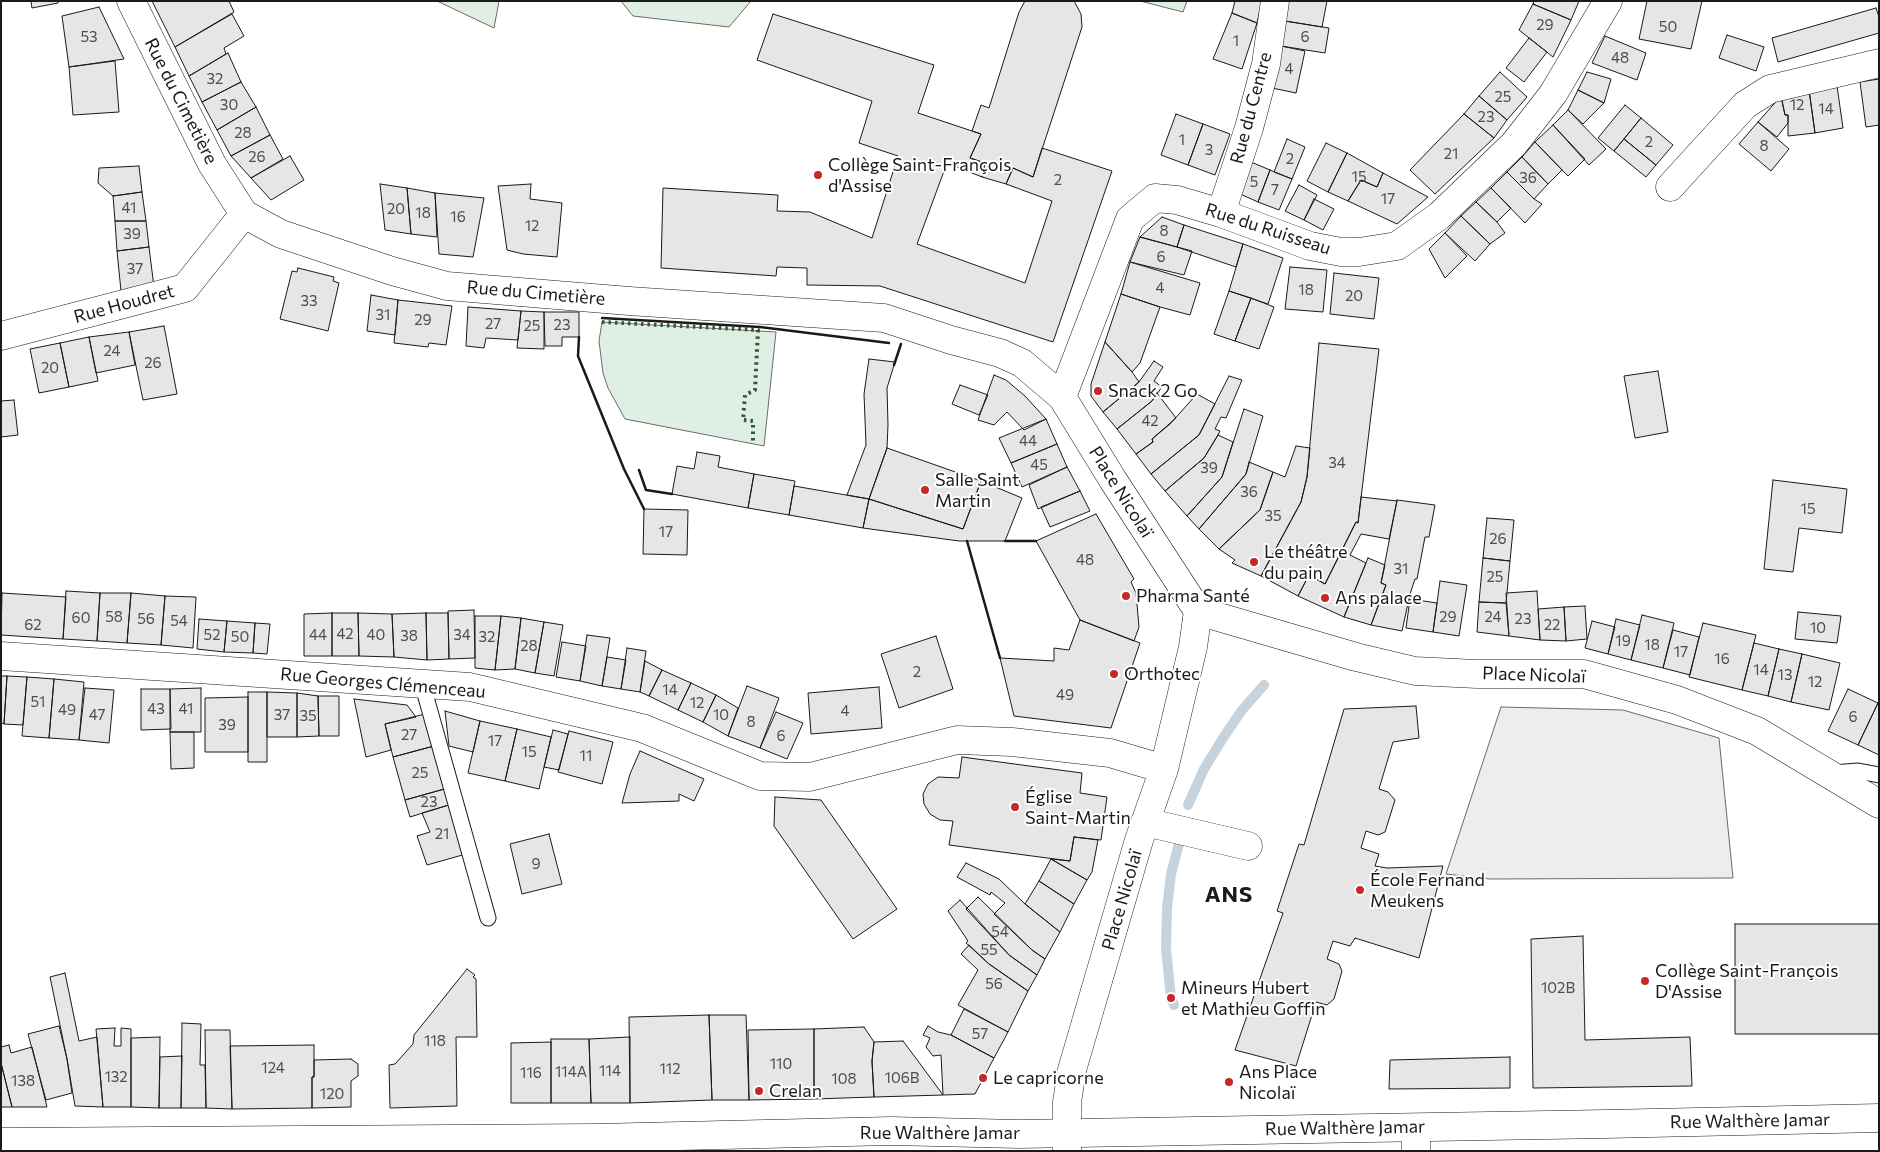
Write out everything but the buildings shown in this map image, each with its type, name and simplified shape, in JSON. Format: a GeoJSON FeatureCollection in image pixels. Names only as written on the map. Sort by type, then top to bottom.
{"type":"FeatureCollection","features":[{"type":"Feature","properties":{"kind":"street","name":"Rue du Cimetière"},"geometry":{"type":"LineString","coordinates":[[131,1],[212,164],[244,214],[281,234],[392,271],[446,286],[629,301],[884,318],[951,340],[1000,353],[1022,363],[1062,396]]}},
{"type":"Feature","properties":{"kind":"street","name":"Rue du Centre"},"geometry":{"type":"LineString","coordinates":[[1221,214],[1249,128],[1266,64],[1275,1]]}},
{"type":"Feature","properties":{"kind":"street","name":"Rue du Ruisseau"},"geometry":{"type":"LineString","coordinates":[[1062,396],[1130,219],[1155,198],[1177,200],[1310,246],[1341,252],[1359,252],[1397,246],[1439,216],[1514,144],[1553,94],[1608,1]]}},
{"type":"Feature","properties":{"kind":"street"},"geometry":{"type":"LineString","coordinates":[[1670,187],[1745,105],[1770,89],[1879,63]]}},
{"type":"Feature","properties":{"kind":"street","name":"Rue Houdret"},"geometry":{"type":"LineString","coordinates":[[1,336],[185,288],[244,214]]}},
{"type":"Feature","properties":{"kind":"street","name":"Place Nicolaï"},"geometry":{"type":"LineString","coordinates":[[1062,396],[1113,480],[1198,611],[1356,657],[1415,671],[1477,674],[1584,674],[1677,700],[1757,731],[1879,804]]}},
{"type":"Feature","properties":{"kind":"street","name":"Place Nicolaï"},"geometry":{"type":"LineString","coordinates":[[1067,1142],[1067,1102],[1072,1070],[1145,822],[1164,769],[1193,647],[1198,611]]}},
{"type":"Feature","properties":{"kind":"street","name":"Rue Georges Clémenceau"},"geometry":{"type":"LineString","coordinates":[[1,656],[470,687],[642,728],[760,776],[810,777],[957,740],[1012,742],[1110,753],[1164,769]]}},
{"type":"Feature","properties":{"kind":"street"},"geometry":{"type":"LineString","coordinates":[[1145,822],[1248,846]]}},
{"type":"Feature","properties":{"kind":"street","name":"Rue Walthère Jamar"},"geometry":{"type":"LineString","coordinates":[[1,1142],[596,1138],[891,1131],[1020,1134],[1067,1142],[1416,1139],[1879,1118]]}},
{"type":"Feature","properties":{"kind":"lane"},"geometry":{"type":"LineString","coordinates":[[422,683],[488,918]]}},
{"type":"Feature","properties":{"kind":"lane"},"geometry":{"type":"LineString","coordinates":[[1826,773],[1858,771],[1879,775]]}},
{"type":"Feature","properties":{"kind":"green space"},"geometry":{"type":"Polygon","coordinates":[[[437,1],[499,1],[494,28],[437,1]]]}},
{"type":"Feature","properties":{"kind":"green space"},"geometry":{"type":"Polygon","coordinates":[[[621,1],[751,1],[729,27],[633,16],[621,1]]]}},
{"type":"Feature","properties":{"kind":"green space"},"geometry":{"type":"Polygon","coordinates":[[[1140,1],[1187,1],[1183,12],[1140,1]]]}},
{"type":"Feature","properties":{"kind":"green space"},"geometry":{"type":"Polygon","coordinates":[[[602,322],[776,332],[764,446],[625,419],[608,388],[603,373],[599,341],[602,322]]]}},
{"type":"Feature","properties":{"kind":"shaded area"},"geometry":{"type":"Polygon","coordinates":[[[1501,707],[1623,710],[1719,738],[1733,878],[1490,879],[1446,874],[1501,707]]]}},
{"type":"Feature","properties":{"kind":"waterway"},"geometry":{"type":"LineString","coordinates":[[1188,805],[1204,769],[1223,738],[1242,710],[1264,685]]}},
{"type":"Feature","properties":{"kind":"waterway"},"geometry":{"type":"LineString","coordinates":[[1174,1005],[1171,998],[1166,949],[1167,908],[1171,874],[1180,840]]}},
{"type":"Feature","properties":{"kind":"hedge"},"geometry":{"type":"LineString","coordinates":[[602,322],[758,330],[755,390],[745,395],[743,420],[753,421],[753,443]]}},
{"type":"Feature","properties":{"kind":"wall"},"geometry":{"type":"LineString","coordinates":[[602,318],[760,327],[889,343]]}},
{"type":"Feature","properties":{"kind":"wall"},"geometry":{"type":"LineString","coordinates":[[579,337],[578,356],[624,469],[644,509]]}},
{"type":"Feature","properties":{"kind":"wall"},"geometry":{"type":"LineString","coordinates":[[894,365],[901,344]]}},
{"type":"Feature","properties":{"kind":"wall"},"geometry":{"type":"LineString","coordinates":[[639,470],[646,490],[672,494]]}},
{"type":"Feature","properties":{"kind":"wall"},"geometry":{"type":"LineString","coordinates":[[967,541],[1000,658]]}},
{"type":"Feature","properties":{"kind":"wall"},"geometry":{"type":"LineString","coordinates":[[1005,541],[1036,541]]}},
{"type":"Feature","properties":{"kind":"place","name":"Collège Saint-François d'Assise"},"geometry":{"type":"Point","coordinates":[818,175]}},
{"type":"Feature","properties":{"kind":"place","name":"Snack 2 Go"},"geometry":{"type":"Point","coordinates":[1098,391]}},
{"type":"Feature","properties":{"kind":"place","name":"Salle Saint Martin"},"geometry":{"type":"Point","coordinates":[925,490]}},
{"type":"Feature","properties":{"kind":"place","name":"Le théâtre du pain"},"geometry":{"type":"Point","coordinates":[1254,562]}},
{"type":"Feature","properties":{"kind":"place","name":"Pharma Santé"},"geometry":{"type":"Point","coordinates":[1126,596]}},
{"type":"Feature","properties":{"kind":"place","name":"Ans palace"},"geometry":{"type":"Point","coordinates":[1325,598]}},
{"type":"Feature","properties":{"kind":"place","name":"Orthotec"},"geometry":{"type":"Point","coordinates":[1114,674]}},
{"type":"Feature","properties":{"kind":"place","name":"Église Saint-Martin"},"geometry":{"type":"Point","coordinates":[1015,807]}},
{"type":"Feature","properties":{"kind":"place","name":"École Fernand Meukens"},"geometry":{"type":"Point","coordinates":[1360,890]}},
{"type":"Feature","properties":{"kind":"place","name":"Collège Saint-François D'Assise"},"geometry":{"type":"Point","coordinates":[1645,981]}},
{"type":"Feature","properties":{"kind":"place","name":"Mineurs Hubert et Mathieu Goffin"},"geometry":{"type":"Point","coordinates":[1171,998]}},
{"type":"Feature","properties":{"kind":"place","name":"Le capricorne"},"geometry":{"type":"Point","coordinates":[983,1078]}},
{"type":"Feature","properties":{"kind":"place","name":"Ans Place Nicolaï"},"geometry":{"type":"Point","coordinates":[1229,1082]}},
{"type":"Feature","properties":{"kind":"place","name":"Crelan"},"geometry":{"type":"Point","coordinates":[759,1091]}},
{"type":"Feature","properties":{"kind":"district","name":"ANS"},"geometry":{"type":"Point","coordinates":[1229,895]}}]}
